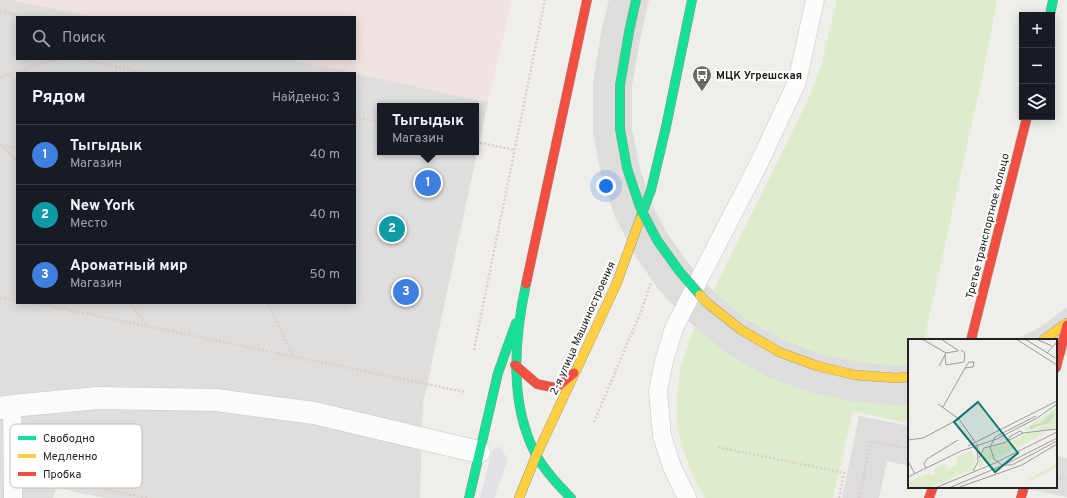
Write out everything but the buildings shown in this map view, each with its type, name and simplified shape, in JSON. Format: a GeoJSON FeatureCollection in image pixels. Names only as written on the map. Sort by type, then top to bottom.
{"type":"FeatureCollection","features":[{"type":"Feature","properties":{"kind":"main road"},"geometry":{"type":"LineString","coordinates":[[571,498],[547,472],[536,456],[525,430],[519,403],[516,365],[517,331],[587,0]]}},
{"type":"Feature","properties":{"kind":"main road"},"geometry":{"type":"LineString","coordinates":[[636,0],[620,85],[620,130],[627,168],[640,207],[657,240],[680,272],[706,302],[740,329],[779,352],[817,366],[856,375],[897,378],[908,377]]}},
{"type":"Feature","properties":{"kind":"main road","name":"2-я улица Машиностроения"},"geometry":{"type":"LineString","coordinates":[[519,498],[536,456],[616,286],[651,190],[666,127],[692,0]]}},
{"type":"Feature","properties":{"kind":"main road"},"geometry":{"type":"LineString","coordinates":[[1051,12],[1053,0]]}},
{"type":"Feature","properties":{"kind":"main road","name":"Третье транспортное кольцо"},"geometry":{"type":"LineString","coordinates":[[971,339],[1026,120]]}},
{"type":"Feature","properties":{"kind":"main road"},"geometry":{"type":"LineString","coordinates":[[469,498],[498,373],[521,309]]}},
{"type":"Feature","properties":{"kind":"main road"},"geometry":{"type":"LineString","coordinates":[[1044,339],[1067,324]]}},
{"type":"Feature","properties":{"kind":"main road"},"geometry":{"type":"LineString","coordinates":[[1057,364],[1067,324]]}},
{"type":"Feature","properties":{"kind":"main road"},"geometry":{"type":"LineString","coordinates":[[516,365],[537,384],[556,388],[574,373]]}},
{"type":"Feature","properties":{"kind":"main road"},"geometry":{"type":"LineString","coordinates":[[930,498],[932,488]]}},
{"type":"Feature","properties":{"kind":"main road"},"geometry":{"type":"LineString","coordinates":[[1021,498],[1024,488]]}},
{"type":"Feature","properties":{"kind":"street"},"geometry":{"type":"LineString","coordinates":[[6,407],[98,398],[216,400],[314,413],[479,452]]}},
{"type":"Feature","properties":{"kind":"lane"},"geometry":{"type":"LineString","coordinates":[[687,498],[672,467],[662,436],[658,391],[664,361],[674,328],[759,163],[797,82],[816,0]]}},
{"type":"Feature","properties":{"kind":"lane"},"geometry":{"type":"LineString","coordinates":[[6,407],[10,443]]}},
{"type":"Feature","properties":{"kind":"path"},"geometry":{"type":"LineString","coordinates":[[473,353],[545,0]]}},
{"type":"Feature","properties":{"kind":"path"},"geometry":{"type":"LineString","coordinates":[[0,11],[17,16]]}},
{"type":"Feature","properties":{"kind":"path"},"geometry":{"type":"LineString","coordinates":[[17,72],[53,60]]}},
{"type":"Feature","properties":{"kind":"path"},"geometry":{"type":"LineString","coordinates":[[85,60],[141,72]]}},
{"type":"Feature","properties":{"kind":"path"},"geometry":{"type":"LineString","coordinates":[[116,72],[117,67]]}},
{"type":"Feature","properties":{"kind":"path"},"geometry":{"type":"LineString","coordinates":[[0,78],[16,72]]}},
{"type":"Feature","properties":{"kind":"path"},"geometry":{"type":"LineString","coordinates":[[356,117],[377,121]]}},
{"type":"Feature","properties":{"kind":"path"},"geometry":{"type":"LineString","coordinates":[[479,143],[515,150]]}},
{"type":"Feature","properties":{"kind":"path"},"geometry":{"type":"LineString","coordinates":[[0,144],[16,149]]}},
{"type":"Feature","properties":{"kind":"path"},"geometry":{"type":"LineString","coordinates":[[0,144],[16,160]]}},
{"type":"Feature","properties":{"kind":"path"},"geometry":{"type":"LineString","coordinates":[[0,298],[16,300]]}},
{"type":"Feature","properties":{"kind":"path"},"geometry":{"type":"LineString","coordinates":[[40,304],[466,392]]}},
{"type":"Feature","properties":{"kind":"path"},"geometry":{"type":"LineString","coordinates":[[131,304],[148,326]]}},
{"type":"Feature","properties":{"kind":"path"},"geometry":{"type":"LineString","coordinates":[[268,304],[293,356]]}},
{"type":"Feature","properties":{"kind":"path"},"geometry":{"type":"LineString","coordinates":[[859,498],[871,441],[908,449]]}},
{"type":"Feature","properties":{"kind":"path"},"geometry":{"type":"LineString","coordinates":[[718,447],[844,473],[839,498]]}},
{"type":"Feature","properties":{"kind":"path"},"geometry":{"type":"LineString","coordinates":[[1057,478],[1067,480]]}},
{"type":"Feature","properties":{"kind":"path"},"geometry":{"type":"LineString","coordinates":[[100,488],[148,498]]}},
{"type":"Feature","properties":{"kind":"shaded area"},"geometry":{"type":"Polygon","coordinates":[[[0,0],[13,0],[87,16],[16,16],[16,60],[295,60],[349,72],[16,72],[16,304],[356,304],[356,73],[488,102],[479,144],[479,103],[377,103],[377,155],[477,155],[423,404],[420,498],[105,498],[56,488],[53,498],[0,498],[0,0]]]}},
{"type":"Feature","properties":{"kind":"shaded area"},"geometry":{"type":"Polygon","coordinates":[[[13,0],[512,0],[488,102],[356,73],[356,72],[295,60],[356,60],[356,16],[87,16],[13,0]]]}},
{"type":"Feature","properties":{"kind":"shaded area"},"geometry":{"type":"Polygon","coordinates":[[[499,446],[508,459],[494,498],[480,498],[492,451],[499,446]]]}},
{"type":"Feature","properties":{"kind":"green space"},"geometry":{"type":"Polygon","coordinates":[[[837,0],[997,0],[983,73],[924,339],[908,339],[908,414],[906,423],[853,411],[833,498],[705,498],[696,483],[684,452],[677,426],[677,396],[680,369],[691,336],[808,100],[821,66],[837,0]]]}},
{"type":"Feature","properties":{"kind":"pier"},"geometry":{"type":"Polygon","coordinates":[[[609,0],[649,0],[632,86],[632,128],[639,165],[651,202],[667,233],[689,264],[715,293],[746,319],[784,340],[820,354],[858,362],[897,366],[908,365],[908,405],[897,406],[851,401],[809,392],[767,377],[724,351],[688,321],[658,289],[634,254],[615,217],[601,175],[593,132],[593,83],[602,27],[609,0]]]}},
{"type":"Feature","properties":{"kind":"pier"},"geometry":{"type":"Polygon","coordinates":[[[1067,307],[1067,357],[1057,342],[1057,339],[1017,339],[1041,327],[1067,307]]]}},
{"type":"Feature","properties":{"kind":"pier"},"geometry":{"type":"Polygon","coordinates":[[[859,416],[908,426],[908,466],[887,461],[879,498],[842,498],[859,416]]]}},
{"type":"Feature","properties":{"kind":"pier"},"geometry":{"type":"Polygon","coordinates":[[[1057,456],[1067,458],[1067,497],[1021,488],[1057,488],[1057,456]]]}},
{"type":"Feature","properties":{"kind":"traffic: fast"},"geometry":{"type":"LineString","coordinates":[[636,0],[620,85],[620,129],[627,168],[640,207],[657,240],[680,272],[700,295]]}},
{"type":"Feature","properties":{"kind":"traffic: fast"},"geometry":{"type":"LineString","coordinates":[[640,219],[651,190],[666,127],[692,0]]}},
{"type":"Feature","properties":{"kind":"traffic: fast"},"geometry":{"type":"LineString","coordinates":[[1051,12],[1053,0]]}},
{"type":"Feature","properties":{"kind":"traffic: fast"},"geometry":{"type":"LineString","coordinates":[[526,284],[519,327],[516,371],[521,414],[527,435],[543,467],[571,498]]}},
{"type":"Feature","properties":{"kind":"traffic: fast"},"geometry":{"type":"LineString","coordinates":[[469,498],[498,373],[516,323]]}},
{"type":"Feature","properties":{"kind":"traffic: slow"},"geometry":{"type":"LineString","coordinates":[[519,498],[536,456],[616,285],[640,219]]}},
{"type":"Feature","properties":{"kind":"traffic: slow"},"geometry":{"type":"LineString","coordinates":[[700,295],[706,302],[740,329],[779,352],[817,366],[855,375],[897,378],[908,377]]}},
{"type":"Feature","properties":{"kind":"traffic: slow"},"geometry":{"type":"LineString","coordinates":[[1044,339],[1067,323]]}},
{"type":"Feature","properties":{"kind":"traffic: jam"},"geometry":{"type":"LineString","coordinates":[[526,284],[587,0]]}},
{"type":"Feature","properties":{"kind":"traffic: jam"},"geometry":{"type":"LineString","coordinates":[[971,339],[1026,120]]}},
{"type":"Feature","properties":{"kind":"traffic: jam"},"geometry":{"type":"LineString","coordinates":[[1057,364],[1067,325]]}},
{"type":"Feature","properties":{"kind":"traffic: jam"},"geometry":{"type":"LineString","coordinates":[[515,365],[537,384],[556,388],[574,373]]}},
{"type":"Feature","properties":{"kind":"traffic: jam"},"geometry":{"type":"LineString","coordinates":[[929,498],[933,488]]}},
{"type":"Feature","properties":{"kind":"traffic: jam"},"geometry":{"type":"LineString","coordinates":[[1021,498],[1024,488]]}},
{"type":"Feature","properties":{"kind":"place","name":"МЦК Угрешская"},"geometry":{"type":"Point","coordinates":[702,92]}},
{"type":"Feature","properties":{"kind":"place","name":"Тыгыдык"},"geometry":{"type":"Point","coordinates":[428,183]}},
{"type":"Feature","properties":{"kind":"place","name":"New York"},"geometry":{"type":"Point","coordinates":[392,229]}},
{"type":"Feature","properties":{"kind":"place","name":"Ароматный мир"},"geometry":{"type":"Point","coordinates":[406,292]}}]}
